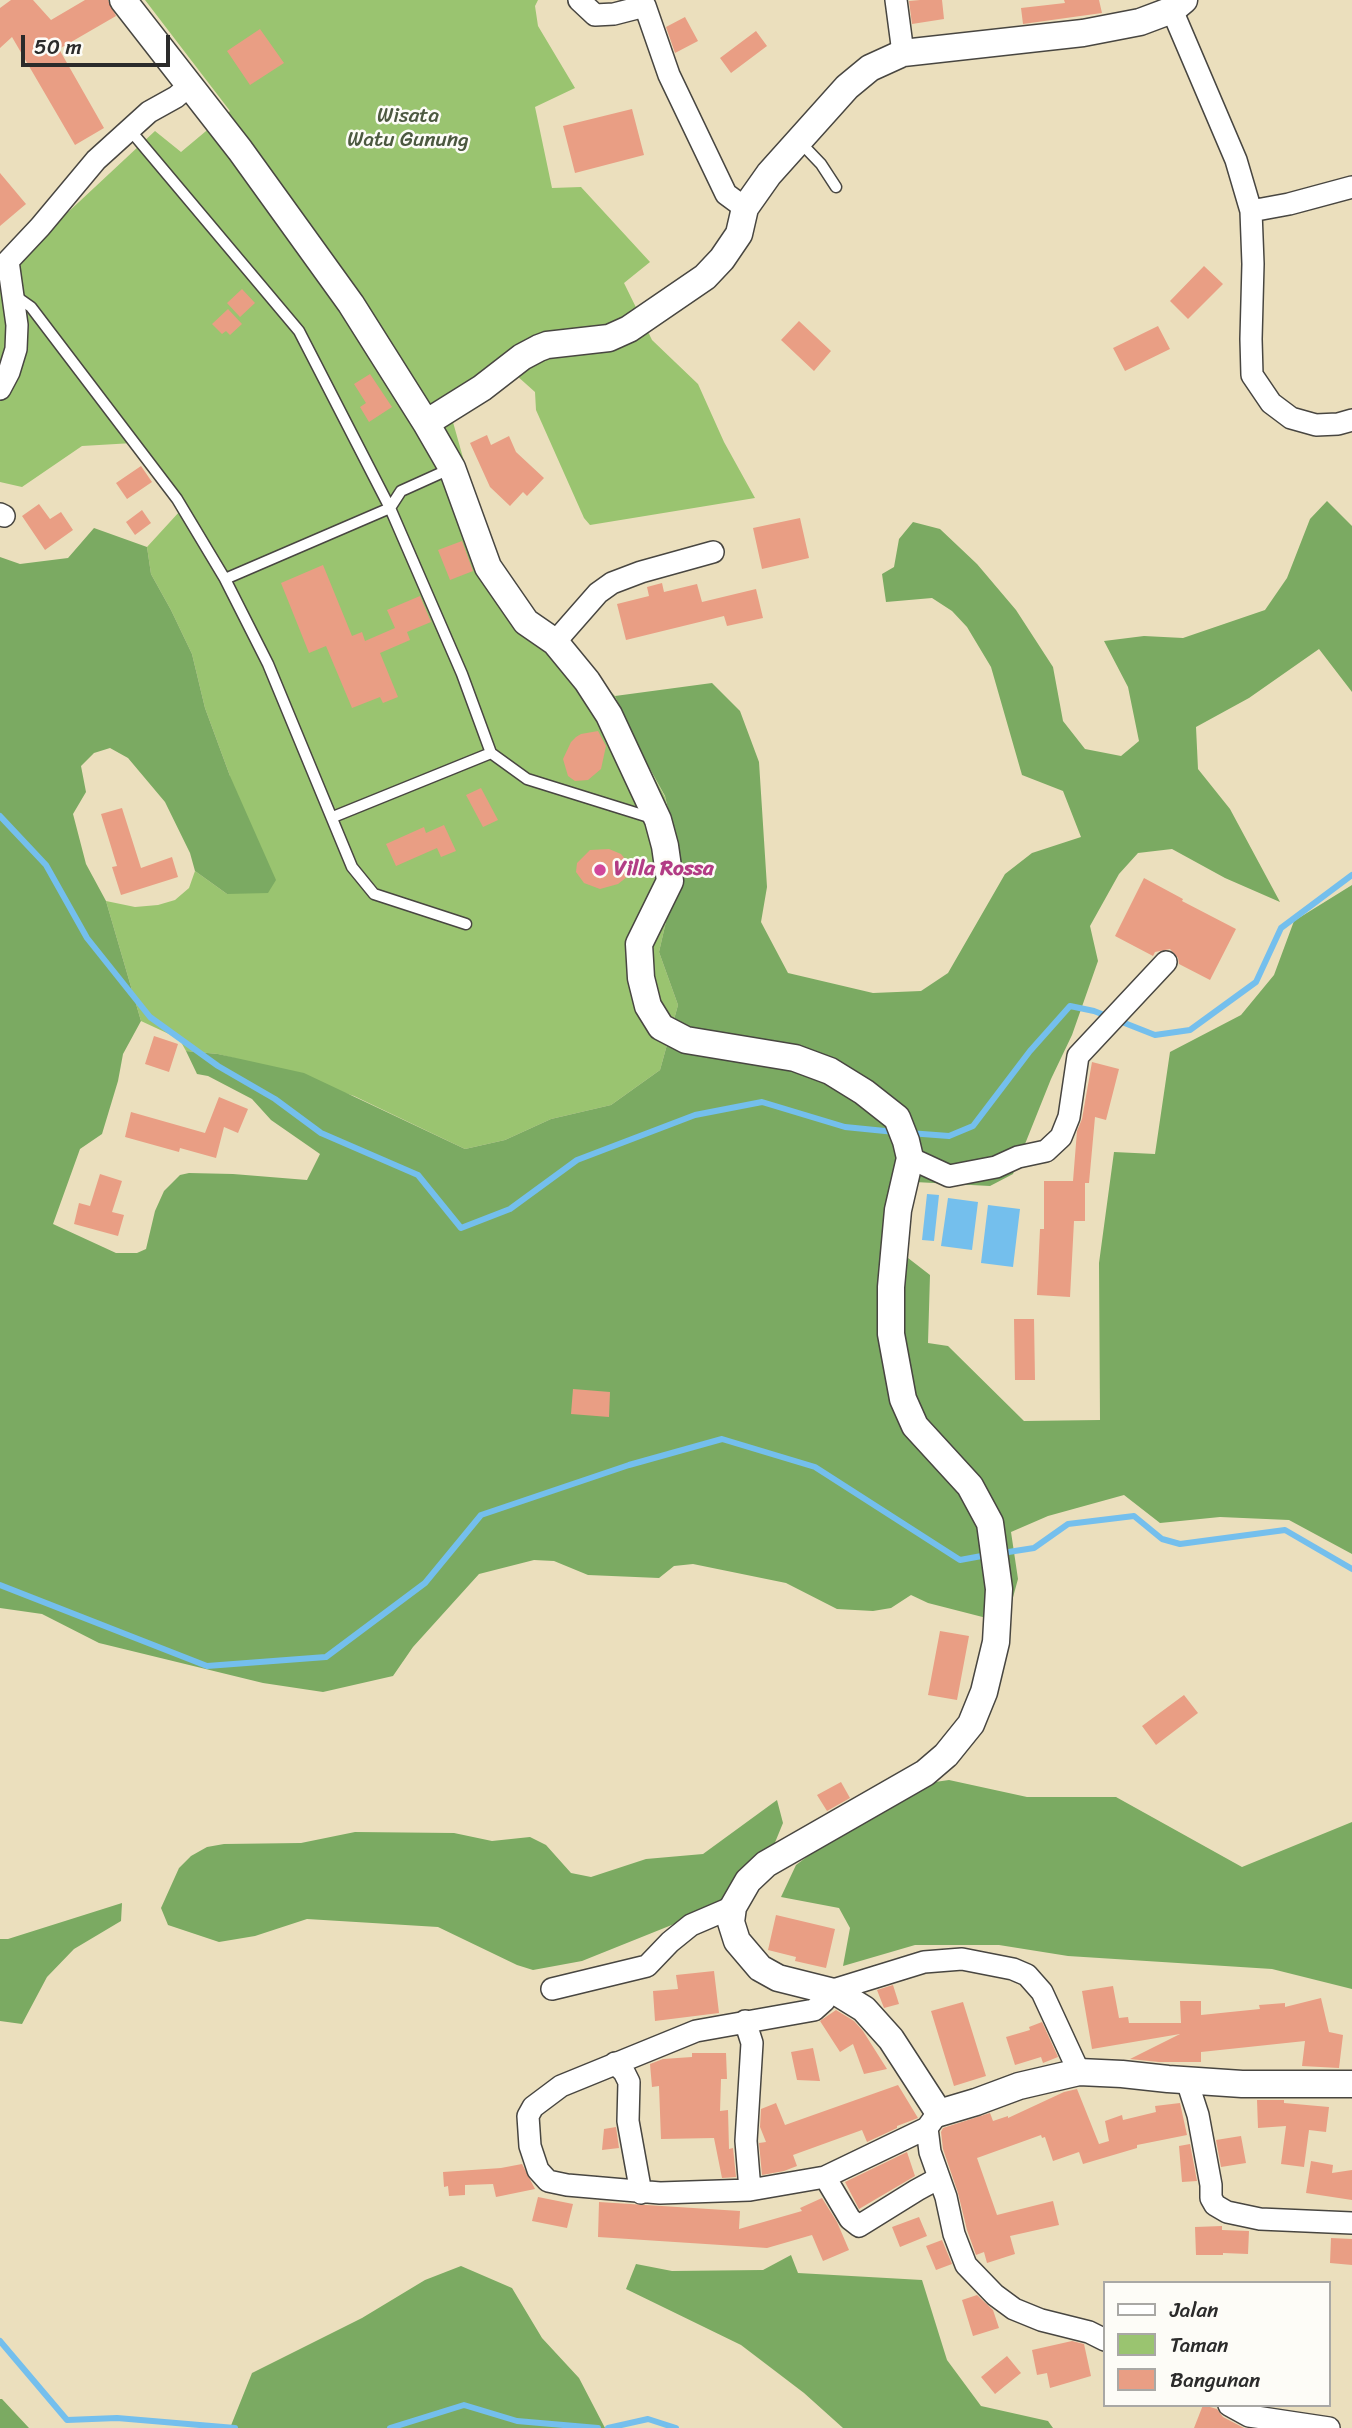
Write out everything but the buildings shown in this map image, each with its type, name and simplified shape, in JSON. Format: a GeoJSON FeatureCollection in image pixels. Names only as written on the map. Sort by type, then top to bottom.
{"type":"FeatureCollection","features":[{"type":"Feature","properties":{"kind":"street"},"geometry":{"type":"LineString","coordinates":[[123,0],[190,85],[351,304],[452,468],[488,567],[526,622],[555,642],[587,681],[609,715],[658,820],[665,846],[670,881],[639,944],[641,978],[648,1006],[662,1027],[687,1040],[795,1058],[830,1072],[864,1092],[904,1139],[949,1176],[996,1167],[1018,1157],[1046,1151],[1061,1136],[1069,1118],[1077,1056],[1166,962]]}},
{"type":"Feature","properties":{"kind":"street"},"geometry":{"type":"LineString","coordinates":[[579,0],[595,15],[614,14],[651,3],[669,75],[726,194],[744,208]]}},
{"type":"Feature","properties":{"kind":"street"},"geometry":{"type":"LineString","coordinates":[[896,0],[903,53]]}},
{"type":"Feature","properties":{"kind":"street"},"geometry":{"type":"LineString","coordinates":[[426,423],[539,348],[609,338],[629,329],[705,277],[722,259],[739,234],[744,208],[769,174],[847,87],[870,68],[903,53],[1083,33],[1140,22],[1178,5],[1236,160],[1251,211],[1254,264],[1252,375],[1270,402],[1290,418],[1316,425],[1352,420]]}},
{"type":"Feature","properties":{"kind":"street"},"geometry":{"type":"LineString","coordinates":[[0,389],[16,349],[17,325],[8,261],[96,160],[149,112],[176,97],[190,85]]}},
{"type":"Feature","properties":{"kind":"street"},"geometry":{"type":"LineString","coordinates":[[1251,211],[1352,187]]}},
{"type":"Feature","properties":{"kind":"street"},"geometry":{"type":"LineString","coordinates":[[555,642],[598,593],[612,583],[713,552]]}},
{"type":"Feature","properties":{"kind":"street"},"geometry":{"type":"LineString","coordinates":[[904,1139],[891,1287],[891,1334],[903,1399],[915,1426],[970,1486],[990,1523],[999,1589],[996,1642],[984,1692],[971,1724],[946,1755],[925,1773],[766,1864],[748,1881],[733,1908],[732,1922],[737,1941],[760,1968],[778,1978],[838,1993],[864,2009],[891,2039],[933,2120],[930,2152],[966,2266],[995,2295],[1014,2309],[1089,2332],[1104,2340]]}},
{"type":"Feature","properties":{"kind":"street"},"geometry":{"type":"LineString","coordinates":[[552,1989],[647,1966],[691,1925],[733,1908]]}},
{"type":"Feature","properties":{"kind":"street"},"geometry":{"type":"LineString","coordinates":[[1079,2072],[1041,1992],[1027,1975],[1013,1969],[962,1959],[924,1962],[830,1992],[814,2010],[696,2031],[561,2086],[533,2107],[528,2116],[530,2146],[538,2170],[548,2180],[641,2193],[750,2190],[825,2177],[933,2120],[976,2102],[1019,2086],[1079,2072],[1242,2084],[1352,2084]]}},
{"type":"Feature","properties":{"kind":"street"},"geometry":{"type":"LineString","coordinates":[[745,2021],[752,2043],[746,2141],[750,2190]]}},
{"type":"Feature","properties":{"kind":"street"},"geometry":{"type":"LineString","coordinates":[[615,2063],[629,2082],[628,2121],[641,2193]]}},
{"type":"Feature","properties":{"kind":"street"},"geometry":{"type":"LineString","coordinates":[[1187,2081],[1198,2115],[1211,2198],[1215,2204],[1227,2212],[1260,2219],[1352,2223]]}},
{"type":"Feature","properties":{"kind":"street"},"geometry":{"type":"LineString","coordinates":[[825,2177],[850,2219],[859,2226],[939,2178]]}},
{"type":"Feature","properties":{"kind":"street"},"geometry":{"type":"LineString","coordinates":[[1233,2407],[1250,2416],[1329,2428]]}},
{"type":"Feature","properties":{"kind":"lane"},"geometry":{"type":"LineString","coordinates":[[130,130],[299,331],[390,508],[462,674],[491,753],[527,779],[658,820]]}},
{"type":"Feature","properties":{"kind":"lane"},"geometry":{"type":"LineString","coordinates":[[799,141],[821,163],[836,187]]}},
{"type":"Feature","properties":{"kind":"lane"},"geometry":{"type":"LineString","coordinates":[[11,292],[31,307],[177,499],[225,579],[268,664],[352,867],[374,894],[466,924]]}},
{"type":"Feature","properties":{"kind":"lane"},"geometry":{"type":"LineString","coordinates":[[225,579],[390,508],[401,491],[452,468]]}},
{"type":"Feature","properties":{"kind":"lane"},"geometry":{"type":"LineString","coordinates":[[333,817],[491,753]]}},
{"type":"Feature","properties":{"kind":"green space","name":"Wisata Watu Gunung"},"geometry":{"type":"Polygon","coordinates":[[[145,0],[538,0],[535,6],[538,26],[575,88],[535,107],[552,188],[581,187],[650,262],[624,283],[652,340],[698,384],[724,442],[755,498],[590,525],[584,518],[536,410],[535,392],[516,375],[451,415],[476,504],[515,596],[615,696],[634,740],[665,797],[672,826],[676,878],[659,952],[678,1005],[660,1070],[611,1105],[551,1119],[505,1140],[465,1149],[354,1096],[253,1063],[218,1054],[186,1051],[181,1042],[169,1034],[141,1021],[106,901],[135,907],[175,900],[189,888],[195,871],[227,894],[230,776],[205,708],[192,654],[151,574],[147,547],[180,511],[133,443],[82,446],[22,487],[0,482],[0,262],[27,255],[65,215],[155,131],[181,152],[230,111],[145,0]]]}},
{"type":"Feature","properties":{"kind":"green space"},"geometry":{"type":"Polygon","coordinates":[[[1327,501],[1352,526],[1352,692],[1319,649],[1249,698],[1196,727],[1198,769],[1230,809],[1280,902],[1225,878],[1172,849],[1138,853],[1119,874],[1090,926],[1098,961],[1072,1035],[1051,1079],[1013,1174],[990,1186],[915,1182],[899,1251],[930,1275],[928,1343],[948,1346],[1024,1421],[1100,1420],[1099,1263],[1114,1152],[1155,1154],[1170,1052],[1241,1015],[1274,975],[1294,921],[1352,885],[1352,1554],[1289,1520],[1220,1517],[1160,1523],[1124,1495],[1048,1516],[1011,1532],[1018,1579],[1006,1623],[928,1603],[911,1595],[891,1608],[873,1611],[837,1609],[786,1583],[693,1564],[674,1566],[659,1578],[588,1575],[554,1561],[534,1560],[479,1574],[413,1647],[393,1676],[323,1692],[263,1683],[99,1643],[42,1614],[0,1608],[0,557],[20,564],[68,558],[94,528],[147,547],[151,574],[192,654],[205,708],[230,776],[276,880],[268,893],[227,894],[195,871],[190,853],[165,802],[128,758],[110,748],[94,753],[81,766],[86,792],[73,814],[86,864],[106,901],[141,1021],[123,1054],[102,1134],[80,1149],[53,1224],[116,1253],[137,1253],[146,1249],[155,1211],[164,1191],[180,1175],[233,1174],[307,1180],[320,1154],[271,1120],[252,1099],[208,1076],[197,1074],[186,1051],[218,1054],[304,1073],[465,1149],[505,1140],[551,1119],[611,1105],[660,1070],[678,1005],[659,952],[676,878],[672,826],[665,796],[634,740],[615,696],[712,683],[740,711],[759,762],[767,887],[761,922],[788,973],[873,993],[921,991],[948,973],[1005,874],[1032,853],[1081,837],[1063,791],[1022,775],[991,667],[967,627],[952,611],[932,598],[886,602],[882,574],[894,567],[899,539],[913,522],[940,529],[977,564],[1016,610],[1053,667],[1063,721],[1085,749],[1121,756],[1139,741],[1128,687],[1104,641],[1144,636],[1183,638],[1265,610],[1287,578],[1310,519],[1327,501]]]}},
{"type":"Feature","properties":{"kind":"green space"},"geometry":{"type":"Polygon","coordinates":[[[949,1780],[1027,1797],[1116,1797],[1242,1867],[1352,1822],[1352,1989],[1272,1969],[1068,1956],[999,1945],[915,1945],[843,1966],[850,1928],[839,1908],[781,1897],[796,1865],[900,1787],[949,1780]]]}},
{"type":"Feature","properties":{"kind":"green space"},"geometry":{"type":"Polygon","coordinates":[[[777,1800],[783,1823],[767,1862],[739,1898],[582,1961],[533,1970],[438,1927],[307,1919],[255,1936],[219,1942],[168,1925],[161,1908],[179,1868],[191,1856],[207,1847],[224,1844],[301,1843],[355,1832],[454,1833],[492,1841],[530,1837],[546,1845],[571,1873],[591,1877],[646,1859],[703,1854],[777,1800]]]}},
{"type":"Feature","properties":{"kind":"green space"},"geometry":{"type":"Polygon","coordinates":[[[122,1903],[121,1921],[74,1949],[47,1977],[22,2024],[0,2021],[0,1939],[8,1939],[122,1903]]]}},
{"type":"Feature","properties":{"kind":"green space"},"geometry":{"type":"Polygon","coordinates":[[[791,2255],[798,2273],[922,2280],[947,2360],[981,2406],[1048,2421],[1053,2428],[843,2428],[804,2393],[741,2345],[626,2289],[636,2264],[672,2271],[763,2270],[791,2255]]]}},
{"type":"Feature","properties":{"kind":"green space"},"geometry":{"type":"Polygon","coordinates":[[[461,2266],[512,2288],[542,2338],[579,2378],[605,2428],[230,2428],[252,2373],[362,2318],[425,2280],[461,2266]]]}},
{"type":"Feature","properties":{"kind":"green space"},"geometry":{"type":"Polygon","coordinates":[[[2,2399],[29,2428],[0,2428],[2,2399]]]}},
{"type":"Feature","properties":{"kind":"water"},"geometry":{"type":"Polygon","coordinates":[[[927,1194],[939,1195],[934,1241],[922,1240],[927,1194]]]}},
{"type":"Feature","properties":{"kind":"water"},"geometry":{"type":"Polygon","coordinates":[[[948,1198],[978,1202],[972,1250],[941,1246],[948,1198]]]}},
{"type":"Feature","properties":{"kind":"water"},"geometry":{"type":"Polygon","coordinates":[[[988,1205],[1020,1209],[1013,1267],[981,1263],[988,1205]]]}},
{"type":"Feature","properties":{"kind":"waterway"},"geometry":{"type":"LineString","coordinates":[[0,816],[46,865],[87,938],[150,1017],[218,1066],[275,1099],[321,1133],[418,1175],[461,1228],[510,1209],[577,1160],[695,1115],[762,1102],[845,1127],[895,1132]]}},
{"type":"Feature","properties":{"kind":"waterway"},"geometry":{"type":"LineString","coordinates":[[909,1133],[949,1136],[973,1126],[1030,1051],[1070,1006],[1094,1011],[1155,1035],[1190,1030],[1256,982],[1281,928],[1352,875]]}},
{"type":"Feature","properties":{"kind":"waterway"},"geometry":{"type":"LineString","coordinates":[[0,1585],[207,1666],[326,1657],[425,1583],[481,1515],[629,1465],[722,1439],[815,1467],[960,1560],[987,1555]]}},
{"type":"Feature","properties":{"kind":"waterway"},"geometry":{"type":"LineString","coordinates":[[1002,1553],[1034,1548],[1068,1524],[1134,1516],[1162,1539],[1180,1544],[1285,1530],[1352,1569]]}},
{"type":"Feature","properties":{"kind":"waterway"},"geometry":{"type":"LineString","coordinates":[[0,2341],[67,2420],[117,2418],[235,2428]]}},
{"type":"Feature","properties":{"kind":"waterway"},"geometry":{"type":"LineString","coordinates":[[390,2428],[464,2405],[517,2421],[598,2428]]}},
{"type":"Feature","properties":{"kind":"waterway"},"geometry":{"type":"LineString","coordinates":[[608,2428],[648,2419],[676,2428]]}},
{"type":"Feature","properties":{"kind":"place","name":"Villa Rossa"},"geometry":{"type":"Point","coordinates":[600,870]}}]}
